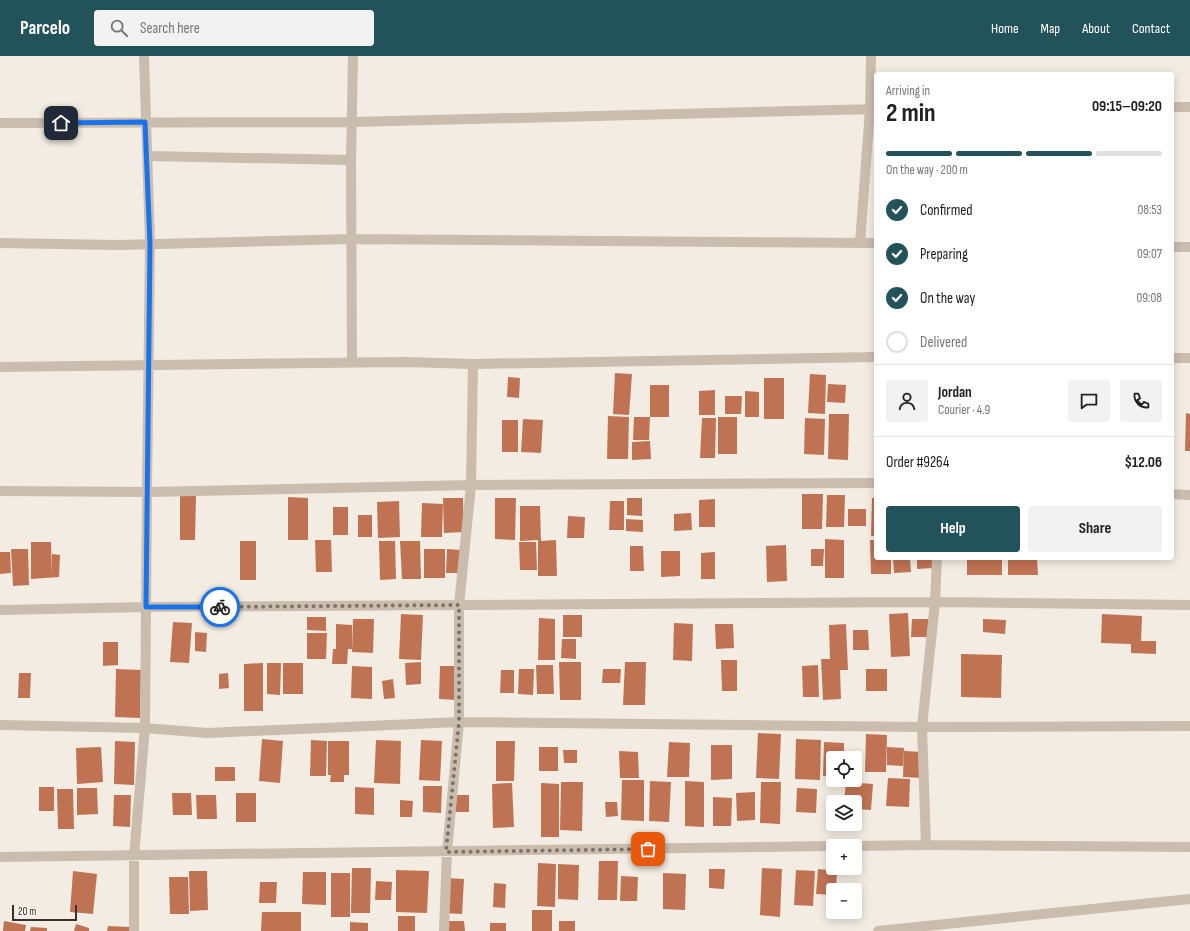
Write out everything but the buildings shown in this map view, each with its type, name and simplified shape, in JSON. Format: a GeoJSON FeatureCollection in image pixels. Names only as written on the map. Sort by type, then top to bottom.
{"type":"FeatureCollection","features":[{"type":"Feature","properties":{"kind":"street"},"geometry":{"type":"LineString","coordinates":[[134,931],[134,856],[144,728],[146,607],[150,244],[144,56]]}},
{"type":"Feature","properties":{"kind":"street"},"geometry":{"type":"LineString","coordinates":[[352,362],[351,160],[353,56]]}},
{"type":"Feature","properties":{"kind":"street"},"geometry":{"type":"LineString","coordinates":[[860,243],[873,109],[871,56]]}},
{"type":"Feature","properties":{"kind":"street"},"geometry":{"type":"LineString","coordinates":[[1174,107],[1190,107]]}},
{"type":"Feature","properties":{"kind":"street"},"geometry":{"type":"LineString","coordinates":[[0,123],[352,122],[873,109]]}},
{"type":"Feature","properties":{"kind":"street"},"geometry":{"type":"LineString","coordinates":[[147,156],[351,160]]}},
{"type":"Feature","properties":{"kind":"street"},"geometry":{"type":"LineString","coordinates":[[0,243],[118,246],[351,239],[874,243]]}},
{"type":"Feature","properties":{"kind":"street"},"geometry":{"type":"LineString","coordinates":[[1174,247],[1190,247]]}},
{"type":"Feature","properties":{"kind":"street"},"geometry":{"type":"LineString","coordinates":[[0,367],[352,362],[473,364],[874,356]]}},
{"type":"Feature","properties":{"kind":"street"},"geometry":{"type":"LineString","coordinates":[[1174,358],[1190,358]]}},
{"type":"Feature","properties":{"kind":"street"},"geometry":{"type":"LineString","coordinates":[[444,931],[446,852],[459,722],[459,605],[470,485],[473,364]]}},
{"type":"Feature","properties":{"kind":"street"},"geometry":{"type":"LineString","coordinates":[[0,491],[147,492],[470,485],[874,484]]}},
{"type":"Feature","properties":{"kind":"street"},"geometry":{"type":"LineString","coordinates":[[1174,494],[1190,495]]}},
{"type":"Feature","properties":{"kind":"street"},"geometry":{"type":"LineString","coordinates":[[926,845],[922,727],[935,602],[937,560]]}},
{"type":"Feature","properties":{"kind":"street"},"geometry":{"type":"LineString","coordinates":[[0,610],[146,607],[935,602],[1190,605]]}},
{"type":"Feature","properties":{"kind":"street"},"geometry":{"type":"LineString","coordinates":[[0,725],[144,728],[207,733],[459,722],[922,727],[1190,726]]}},
{"type":"Feature","properties":{"kind":"street"},"geometry":{"type":"LineString","coordinates":[[0,857],[826,846]]}},
{"type":"Feature","properties":{"kind":"street"},"geometry":{"type":"LineString","coordinates":[[862,846],[1190,847]]}},
{"type":"Feature","properties":{"kind":"street"},"geometry":{"type":"LineString","coordinates":[[878,931],[1190,899]]}},
{"type":"Feature","properties":{"kind":"way so far"},"geometry":{"type":"LineString","coordinates":[[220,607],[459,605],[459,722],[446,852],[648,849]]}},
{"type":"Feature","properties":{"kind":"route"},"geometry":{"type":"LineString","coordinates":[[61,123],[145,122],[150,244],[146,607],[220,607]]}}]}
